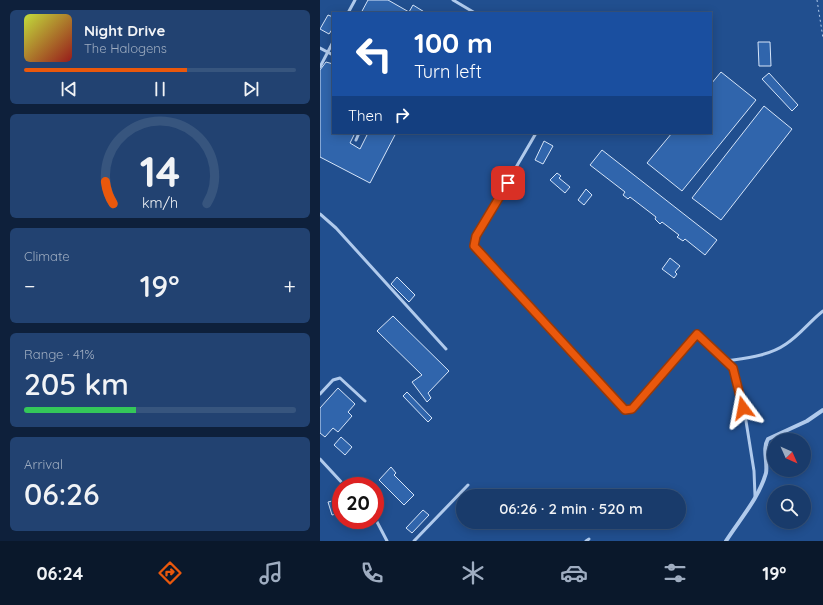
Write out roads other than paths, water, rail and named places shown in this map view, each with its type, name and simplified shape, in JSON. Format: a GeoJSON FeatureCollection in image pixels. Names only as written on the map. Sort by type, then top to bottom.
{"type":"FeatureCollection","features":[{"type":"Feature","properties":{"kind":"street"},"geometry":{"type":"LineString","coordinates":[[726,541],[755,496],[766,472],[766,446],[768,439],[815,416],[823,410]]}},
{"type":"Feature","properties":{"kind":"lane"},"geometry":{"type":"LineString","coordinates":[[349,12],[355,0]]}},
{"type":"Feature","properties":{"kind":"lane"},"geometry":{"type":"LineString","coordinates":[[453,0],[473,12]]}},
{"type":"Feature","properties":{"kind":"lane"},"geometry":{"type":"LineString","coordinates":[[320,67],[332,44]]}},
{"type":"Feature","properties":{"kind":"lane"},"geometry":{"type":"LineString","coordinates":[[320,48],[332,54]]}},
{"type":"Feature","properties":{"kind":"lane"},"geometry":{"type":"LineString","coordinates":[[356,140],[359,134]]}},
{"type":"Feature","properties":{"kind":"lane"},"geometry":{"type":"LineString","coordinates":[[535,134],[480,230],[474,242],[474,246],[626,411],[632,409],[695,334],[700,336],[733,368],[741,396],[754,471],[755,496]]}},
{"type":"Feature","properties":{"kind":"lane"},"geometry":{"type":"LineString","coordinates":[[320,214],[336,228],[446,349]]}},
{"type":"Feature","properties":{"kind":"lane"},"geometry":{"type":"LineString","coordinates":[[726,361],[757,356],[777,349],[792,339],[823,311]]}},
{"type":"Feature","properties":{"kind":"lane"},"geometry":{"type":"LineString","coordinates":[[320,394],[333,380],[340,378],[365,401]]}},
{"type":"Feature","properties":{"kind":"lane"},"geometry":{"type":"LineString","coordinates":[[320,459],[337,477]]}},
{"type":"Feature","properties":{"kind":"lane"},"geometry":{"type":"LineString","coordinates":[[414,541],[468,485]]}},
{"type":"Feature","properties":{"kind":"lane"},"geometry":{"type":"LineString","coordinates":[[381,529],[387,541]]}}]}
